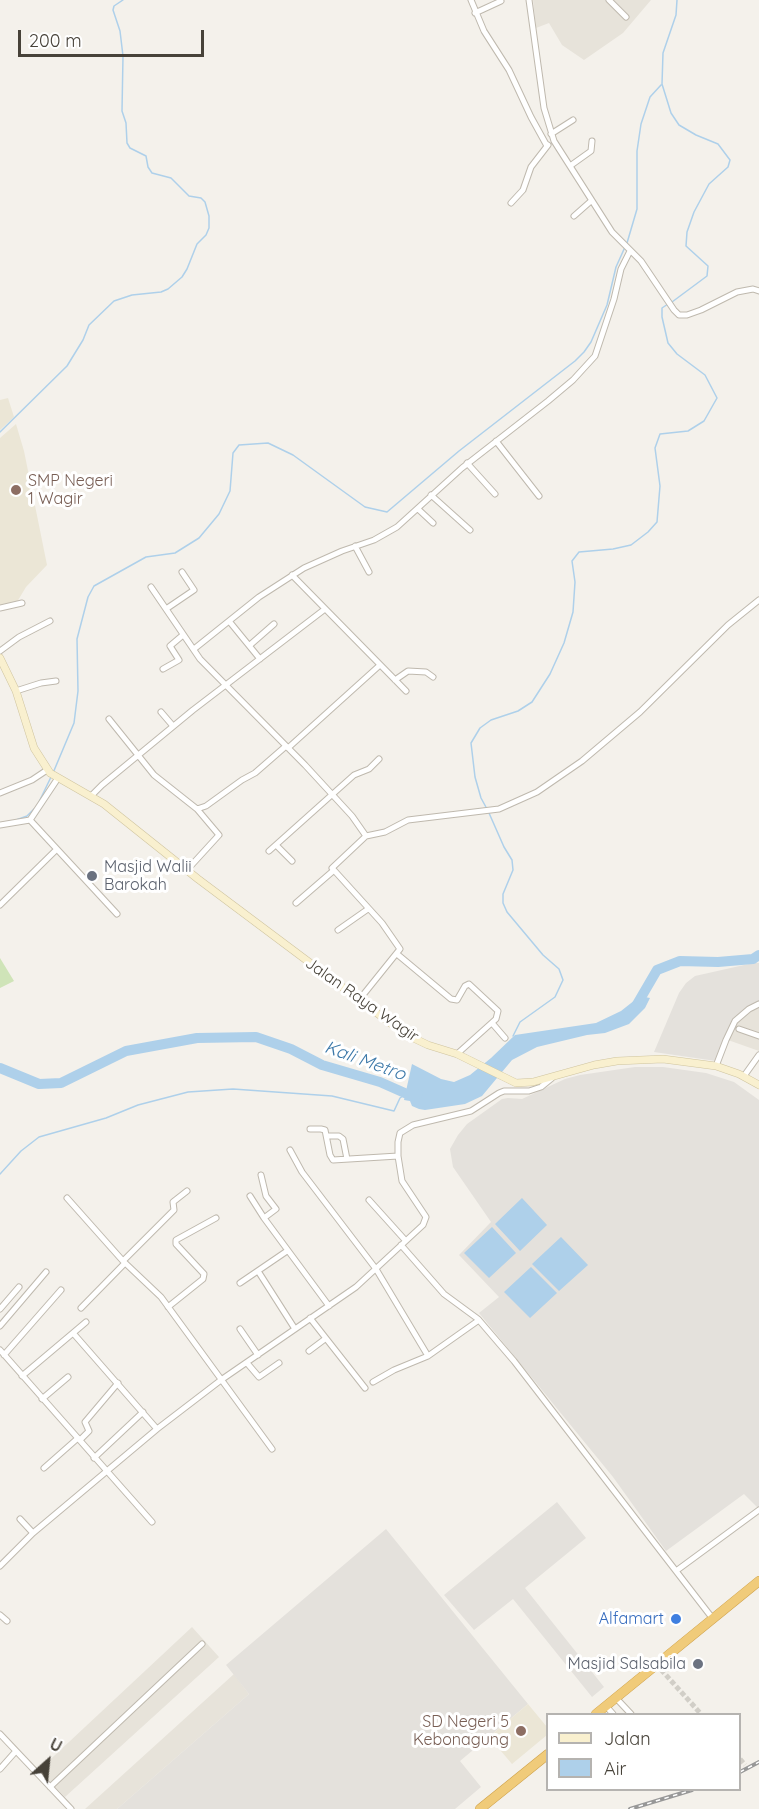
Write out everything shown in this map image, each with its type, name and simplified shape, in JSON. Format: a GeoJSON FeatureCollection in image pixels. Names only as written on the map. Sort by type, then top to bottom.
{"type":"FeatureCollection","features":[{"type":"Feature","properties":{"kind":"highway"},"geometry":{"type":"LineString","coordinates":[[597,1713],[759,1581]]}},
{"type":"Feature","properties":{"kind":"highway"},"geometry":{"type":"LineString","coordinates":[[480,1809],[546,1756]]}},
{"type":"Feature","properties":{"kind":"main road"},"geometry":{"type":"LineString","coordinates":[[0,658],[16,691],[34,748],[52,774]]}},
{"type":"Feature","properties":{"kind":"main road","name":"Jalan Raya Wagir"},"geometry":{"type":"LineString","coordinates":[[52,774],[120,816],[187,870],[359,1000],[417,1040],[457,1054],[508,1080],[526,1084],[583,1067],[629,1060],[663,1059],[716,1066],[744,1076],[759,1085]]}},
{"type":"Feature","properties":{"kind":"street"},"geometry":{"type":"LineString","coordinates":[[471,0],[484,31],[509,70],[547,146]]}},
{"type":"Feature","properties":{"kind":"street"},"geometry":{"type":"LineString","coordinates":[[529,0],[544,108],[551,134],[603,222],[641,261],[679,315],[687,315],[737,292],[753,289],[759,291]]}},
{"type":"Feature","properties":{"kind":"street"},"geometry":{"type":"LineString","coordinates":[[609,0],[626,17]]}},
{"type":"Feature","properties":{"kind":"street"},"geometry":{"type":"LineString","coordinates":[[475,13],[501,2]]}},
{"type":"Feature","properties":{"kind":"street"},"geometry":{"type":"LineString","coordinates":[[551,134],[573,120]]}},
{"type":"Feature","properties":{"kind":"street"},"geometry":{"type":"LineString","coordinates":[[511,203],[523,190],[531,167],[547,146],[554,141]]}},
{"type":"Feature","properties":{"kind":"street"},"geometry":{"type":"LineString","coordinates":[[570,166],[591,151],[592,141]]}},
{"type":"Feature","properties":{"kind":"street"},"geometry":{"type":"LineString","coordinates":[[574,216],[591,201]]}},
{"type":"Feature","properties":{"kind":"street"},"geometry":{"type":"LineString","coordinates":[[194,650],[260,597],[292,576],[324,558],[383,536],[397,527],[467,463],[573,380],[595,356],[612,305],[627,247]]}},
{"type":"Feature","properties":{"kind":"street"},"geometry":{"type":"LineString","coordinates":[[496,441],[539,496]]}},
{"type":"Feature","properties":{"kind":"street"},"geometry":{"type":"LineString","coordinates":[[467,463],[495,494]]}},
{"type":"Feature","properties":{"kind":"street"},"geometry":{"type":"LineString","coordinates":[[432,495],[470,530]]}},
{"type":"Feature","properties":{"kind":"street"},"geometry":{"type":"LineString","coordinates":[[418,509],[433,523]]}},
{"type":"Feature","properties":{"kind":"street"},"geometry":{"type":"LineString","coordinates":[[355,546],[369,572]]}},
{"type":"Feature","properties":{"kind":"street"},"geometry":{"type":"LineString","coordinates":[[166,609],[194,590],[182,572]]}},
{"type":"Feature","properties":{"kind":"street"},"geometry":{"type":"LineString","coordinates":[[292,576],[405,691]]}},
{"type":"Feature","properties":{"kind":"street"},"geometry":{"type":"LineString","coordinates":[[151,587],[200,659],[352,816],[366,836]]}},
{"type":"Feature","properties":{"kind":"street"},"geometry":{"type":"LineString","coordinates":[[296,903],[333,871],[332,868],[366,836],[386,832],[408,820],[499,809],[537,792],[582,761],[640,712],[728,625],[759,600]]}},
{"type":"Feature","properties":{"kind":"street"},"geometry":{"type":"LineString","coordinates":[[0,608],[22,603]]}},
{"type":"Feature","properties":{"kind":"street"},"geometry":{"type":"LineString","coordinates":[[91,796],[224,685],[325,609]]}},
{"type":"Feature","properties":{"kind":"street"},"geometry":{"type":"LineString","coordinates":[[0,651],[19,637],[50,621]]}},
{"type":"Feature","properties":{"kind":"street"},"geometry":{"type":"LineString","coordinates":[[229,621],[260,659]]}},
{"type":"Feature","properties":{"kind":"street"},"geometry":{"type":"LineString","coordinates":[[250,645],[274,624]]}},
{"type":"Feature","properties":{"kind":"street"},"geometry":{"type":"LineString","coordinates":[[163,669],[179,660],[170,646],[183,636]]}},
{"type":"Feature","properties":{"kind":"street"},"geometry":{"type":"LineString","coordinates":[[197,809],[206,806],[255,773],[380,665]]}},
{"type":"Feature","properties":{"kind":"street"},"geometry":{"type":"LineString","coordinates":[[395,680],[408,670],[426,672],[433,676]]}},
{"type":"Feature","properties":{"kind":"street"},"geometry":{"type":"LineString","coordinates":[[16,691],[40,683],[56,681]]}},
{"type":"Feature","properties":{"kind":"street"},"geometry":{"type":"LineString","coordinates":[[161,712],[173,726]]}},
{"type":"Feature","properties":{"kind":"street"},"geometry":{"type":"LineString","coordinates":[[108,719],[154,775],[197,809],[219,835],[187,870]]}},
{"type":"Feature","properties":{"kind":"street"},"geometry":{"type":"LineString","coordinates":[[269,851],[354,775],[369,769],[380,759]]}},
{"type":"Feature","properties":{"kind":"street"},"geometry":{"type":"LineString","coordinates":[[0,794],[52,774]]}},
{"type":"Feature","properties":{"kind":"street"},"geometry":{"type":"LineString","coordinates":[[30,820],[52,774]]}},
{"type":"Feature","properties":{"kind":"street"},"geometry":{"type":"LineString","coordinates":[[0,825],[30,820]]}},
{"type":"Feature","properties":{"kind":"street"},"geometry":{"type":"LineString","coordinates":[[30,820],[117,914]]}},
{"type":"Feature","properties":{"kind":"street"},"geometry":{"type":"LineString","coordinates":[[276,845],[292,861]]}},
{"type":"Feature","properties":{"kind":"street"},"geometry":{"type":"LineString","coordinates":[[0,905],[56,850]]}},
{"type":"Feature","properties":{"kind":"street"},"geometry":{"type":"LineString","coordinates":[[333,871],[382,923],[399,947],[397,954],[359,1000]]}},
{"type":"Feature","properties":{"kind":"street"},"geometry":{"type":"LineString","coordinates":[[338,930],[368,909]]}},
{"type":"Feature","properties":{"kind":"street"},"geometry":{"type":"LineString","coordinates":[[397,954],[454,1001],[467,984],[471,985],[498,1011],[498,1016],[492,1023],[457,1054]]}},
{"type":"Feature","properties":{"kind":"street"},"geometry":{"type":"LineString","coordinates":[[716,1066],[735,1022],[749,1009],[759,1004]]}},
{"type":"Feature","properties":{"kind":"street"},"geometry":{"type":"LineString","coordinates":[[492,1023],[505,1038]]}},
{"type":"Feature","properties":{"kind":"street"},"geometry":{"type":"LineString","coordinates":[[739,1029],[759,1036]]}},
{"type":"Feature","properties":{"kind":"street"},"geometry":{"type":"LineString","coordinates":[[744,1076],[759,1055]]}},
{"type":"Feature","properties":{"kind":"street"},"geometry":{"type":"LineString","coordinates":[[0,1566],[33,1533],[106,1470],[221,1380],[356,1287],[423,1225],[427,1219],[402,1181],[398,1156],[400,1133],[413,1125],[471,1111],[504,1091],[523,1092],[540,1088],[556,1076]]}},
{"type":"Feature","properties":{"kind":"street"},"geometry":{"type":"LineString","coordinates":[[310,1129],[323,1129],[327,1136],[331,1158],[336,1160],[398,1156]]}},
{"type":"Feature","properties":{"kind":"street"},"geometry":{"type":"LineString","coordinates":[[327,1136],[339,1136],[343,1139],[347,1159]]}},
{"type":"Feature","properties":{"kind":"street"},"geometry":{"type":"LineString","coordinates":[[290,1150],[302,1172],[376,1269],[428,1356]]}},
{"type":"Feature","properties":{"kind":"street"},"geometry":{"type":"LineString","coordinates":[[261,1175],[266,1196],[276,1209],[264,1218]]}},
{"type":"Feature","properties":{"kind":"street"},"geometry":{"type":"LineString","coordinates":[[81,1308],[174,1210],[173,1202],[187,1191]]}},
{"type":"Feature","properties":{"kind":"street"},"geometry":{"type":"LineString","coordinates":[[250,1196],[328,1306]]}},
{"type":"Feature","properties":{"kind":"street"},"geometry":{"type":"LineString","coordinates":[[67,1198],[124,1262],[161,1297],[272,1449]]}},
{"type":"Feature","properties":{"kind":"street"},"geometry":{"type":"LineString","coordinates":[[369,1200],[444,1294],[479,1320],[575,1438],[713,1619]]}},
{"type":"Feature","properties":{"kind":"street"},"geometry":{"type":"LineString","coordinates":[[168,1308],[203,1279],[204,1274],[176,1244],[177,1240],[216,1218]]}},
{"type":"Feature","properties":{"kind":"street"},"geometry":{"type":"LineString","coordinates":[[240,1283],[287,1251]]}},
{"type":"Feature","properties":{"kind":"street"},"geometry":{"type":"LineString","coordinates":[[258,1271],[295,1329]]}},
{"type":"Feature","properties":{"kind":"street"},"geometry":{"type":"LineString","coordinates":[[0,1326],[46,1272]]}},
{"type":"Feature","properties":{"kind":"street"},"geometry":{"type":"LineString","coordinates":[[0,1310],[19,1287]]}},
{"type":"Feature","properties":{"kind":"street"},"geometry":{"type":"LineString","coordinates":[[61,1290],[2,1352],[152,1522]]}},
{"type":"Feature","properties":{"kind":"street"},"geometry":{"type":"LineString","coordinates":[[310,1318],[363,1386]]}},
{"type":"Feature","properties":{"kind":"street"},"geometry":{"type":"LineString","coordinates":[[373,1382],[394,1370],[428,1356],[479,1320]]}},
{"type":"Feature","properties":{"kind":"street"},"geometry":{"type":"LineString","coordinates":[[22,1376],[86,1322]]}},
{"type":"Feature","properties":{"kind":"street"},"geometry":{"type":"LineString","coordinates":[[240,1329],[258,1355]]}},
{"type":"Feature","properties":{"kind":"street"},"geometry":{"type":"LineString","coordinates":[[73,1333],[157,1429]]}},
{"type":"Feature","properties":{"kind":"street"},"geometry":{"type":"LineString","coordinates":[[309,1351],[325,1339]]}},
{"type":"Feature","properties":{"kind":"street"},"geometry":{"type":"LineString","coordinates":[[247,1363],[259,1377],[279,1363]]}},
{"type":"Feature","properties":{"kind":"street"},"geometry":{"type":"LineString","coordinates":[[42,1399],[68,1377]]}},
{"type":"Feature","properties":{"kind":"street"},"geometry":{"type":"LineString","coordinates":[[44,1468],[89,1431],[85,1422],[118,1383]]}},
{"type":"Feature","properties":{"kind":"street"},"geometry":{"type":"LineString","coordinates":[[94,1458],[142,1412]]}},
{"type":"Feature","properties":{"kind":"street"},"geometry":{"type":"LineString","coordinates":[[676,1571],[759,1510]]}},
{"type":"Feature","properties":{"kind":"street"},"geometry":{"type":"LineString","coordinates":[[20,1519],[33,1533]]}},
{"type":"Feature","properties":{"kind":"street"},"geometry":{"type":"LineString","coordinates":[[0,1615],[7,1621]]}},
{"type":"Feature","properties":{"kind":"street"},"geometry":{"type":"LineString","coordinates":[[50,1786],[201,1644]]}},
{"type":"Feature","properties":{"kind":"street"},"geometry":{"type":"LineString","coordinates":[[616,1698],[630,1713]]}},
{"type":"Feature","properties":{"kind":"street"},"geometry":{"type":"LineString","coordinates":[[606,1706],[612,1713]]}},
{"type":"Feature","properties":{"kind":"street"},"geometry":{"type":"LineString","coordinates":[[0,1734],[71,1809]]}},
{"type":"Feature","properties":{"kind":"street"},"geometry":{"type":"LineString","coordinates":[[0,1769],[16,1751]]}},
{"type":"Feature","properties":{"kind":"shaded area"},"geometry":{"type":"Polygon","coordinates":[[[533,0],[651,0],[623,33],[584,60],[562,45],[549,23],[536,28],[533,0]]]}},
{"type":"Feature","properties":{"kind":"shaded area"},"geometry":{"type":"Polygon","coordinates":[[[8,398],[14,417],[0,430],[0,400],[8,398]]]}},
{"type":"Feature","properties":{"kind":"shaded area","name":"SMP Negeri 1 Wagir"},"geometry":{"type":"Polygon","coordinates":[[[16,424],[24,451],[47,565],[26,587],[17,602],[0,606],[0,438],[16,424]]]}},
{"type":"Feature","properties":{"kind":"shaded area"},"geometry":{"type":"Polygon","coordinates":[[[759,963],[759,1001],[733,1020],[716,1061],[654,1052],[679,993],[686,983],[695,976],[759,963]]]}},
{"type":"Feature","properties":{"kind":"shaded area"},"geometry":{"type":"Polygon","coordinates":[[[759,1006],[759,1051],[728,1040],[737,1021],[759,1006]]]}},
{"type":"Feature","properties":{"kind":"shaded area"},"geometry":{"type":"Polygon","coordinates":[[[635,1067],[663,1067],[706,1073],[734,1082],[759,1100],[759,1509],[744,1494],[666,1551],[613,1477],[479,1313],[499,1297],[459,1255],[491,1222],[453,1167],[450,1149],[467,1124],[502,1099],[522,1099],[565,1079],[580,1075],[635,1067]]]}},
{"type":"Feature","properties":{"kind":"shaded area"},"geometry":{"type":"Polygon","coordinates":[[[557,1502],[586,1538],[525,1588],[604,1687],[592,1697],[513,1599],[474,1630],[444,1595],[557,1502]]]}},
{"type":"Feature","properties":{"kind":"shaded area"},"geometry":{"type":"Polygon","coordinates":[[[386,1529],[528,1704],[460,1761],[481,1787],[455,1809],[117,1809],[249,1694],[226,1665],[386,1529]]]}},
{"type":"Feature","properties":{"kind":"shaded area"},"geometry":{"type":"Polygon","coordinates":[[[192,1627],[219,1657],[65,1797],[39,1770],[192,1627]]]}},
{"type":"Feature","properties":{"kind":"shaded area"},"geometry":{"type":"Polygon","coordinates":[[[234,1674],[249,1694],[117,1809],[85,1809],[234,1674]]]}},
{"type":"Feature","properties":{"kind":"shaded area","name":"SD Negeri 5 Kebonagung"},"geometry":{"type":"Polygon","coordinates":[[[528,1704],[546,1726],[546,1736],[512,1764],[489,1737],[528,1704]]]}},
{"type":"Feature","properties":{"kind":"green space"},"geometry":{"type":"Polygon","coordinates":[[[0,958],[14,981],[0,988],[0,958]]]}},
{"type":"Feature","properties":{"kind":"water"},"geometry":{"type":"Polygon","coordinates":[[[640,996],[650,998],[645,1008],[629,1024],[605,1033],[537,1047],[512,1060],[482,1096],[465,1104],[425,1110],[412,1106],[410,1101],[404,1100],[412,1064],[441,1079],[454,1082],[470,1075],[515,1035],[596,1023],[621,1011],[640,996]]]}},
{"type":"Feature","properties":{"kind":"water"},"geometry":{"type":"Polygon","coordinates":[[[522,1198],[547,1225],[520,1251],[495,1224],[522,1198]]]}},
{"type":"Feature","properties":{"kind":"water"},"geometry":{"type":"Polygon","coordinates":[[[492,1227],[516,1253],[489,1278],[464,1253],[492,1227]]]}},
{"type":"Feature","properties":{"kind":"water"},"geometry":{"type":"Polygon","coordinates":[[[561,1237],[588,1265],[559,1291],[532,1264],[561,1237]]]}},
{"type":"Feature","properties":{"kind":"water"},"geometry":{"type":"Polygon","coordinates":[[[531,1267],[557,1293],[530,1318],[504,1292],[531,1267]]]}},
{"type":"Feature","properties":{"kind":"waterway"},"geometry":{"type":"LineString","coordinates":[[0,432],[67,366],[83,340],[89,325],[114,301],[132,295],[161,292],[182,277],[197,244],[209,228],[209,216],[205,202],[201,198],[189,196],[171,178],[152,173],[146,156],[130,148],[127,143],[126,123],[122,111],[123,56],[120,31],[113,10],[114,6],[123,0]]}},
{"type":"Feature","properties":{"kind":"waterway"},"geometry":{"type":"LineString","coordinates":[[672,302],[707,276],[708,266],[686,246],[687,232],[694,212],[709,184],[728,167],[730,160],[718,144],[679,125],[671,113],[662,84],[663,53],[676,15],[677,0]]}},
{"type":"Feature","properties":{"kind":"waterway"},"geometry":{"type":"LineString","coordinates":[[627,243],[637,209],[637,151],[641,124],[650,97],[661,85]]}},
{"type":"Feature","properties":{"kind":"waterway"},"geometry":{"type":"LineString","coordinates":[[53,773],[74,723],[78,691],[77,639],[88,597],[94,586],[146,557],[175,553],[199,538],[219,514],[230,491],[233,453],[239,445],[268,443],[293,455],[365,507],[387,512],[459,451],[584,352],[591,342],[607,305],[616,267],[625,247]]}},
{"type":"Feature","properties":{"kind":"waterway"},"geometry":{"type":"LineString","coordinates":[[487,809],[475,777],[471,743],[480,728],[491,720],[518,711],[532,702],[550,674],[564,643],[573,612],[575,582],[572,561],[579,552],[631,545],[657,522],[660,486],[655,448],[660,434],[688,431],[704,421],[717,398],[705,375],[677,354],[668,343],[662,317],[662,308],[668,304]]}},
{"type":"Feature","properties":{"kind":"waterway"},"geometry":{"type":"LineString","coordinates":[[39,802],[51,777]]}},
{"type":"Feature","properties":{"kind":"waterway"},"geometry":{"type":"LineString","coordinates":[[16,820],[27,816],[34,809]]}},
{"type":"Feature","properties":{"kind":"waterway"},"geometry":{"type":"LineString","coordinates":[[489,813],[512,860],[513,870],[503,894],[503,903],[507,912],[543,955],[559,969],[563,980],[555,997],[520,1022],[513,1036]]}},
{"type":"Feature","properties":{"kind":"waterway","name":"Kali Metro"},"geometry":{"type":"LineString","coordinates":[[636,1006],[657,970],[680,961],[718,962],[753,959],[759,955]]}},
{"type":"Feature","properties":{"kind":"waterway","name":"Kali Metro"},"geometry":{"type":"LineString","coordinates":[[0,1068],[39,1084],[61,1083],[126,1051],[197,1038],[256,1037],[291,1049],[322,1065],[380,1082],[407,1094],[418,1094]]}},
{"type":"Feature","properties":{"kind":"waterway"},"geometry":{"type":"LineString","coordinates":[[0,1174],[21,1151],[39,1137],[106,1118],[138,1105],[188,1092],[233,1089],[332,1096],[394,1111],[400,1098],[406,1094]]}},
{"type":"Feature","properties":{"kind":"tunnel"},"geometry":{"type":"LineString","coordinates":[[656,1664],[700,1713]]}},
{"type":"Feature","properties":{"kind":"tunnel"},"geometry":{"type":"LineString","coordinates":[[741,1760],[745,1765]]}},
{"type":"Feature","properties":{"kind":"railway"},"geometry":{"type":"LineString","coordinates":[[741,1771],[759,1762]]}},
{"type":"Feature","properties":{"kind":"railway"},"geometry":{"type":"LineString","coordinates":[[630,1809],[689,1791]]}},
{"type":"Feature","properties":{"kind":"place","name":"SMP Negeri 1 Wagir"},"geometry":{"type":"Point","coordinates":[16,490]}},
{"type":"Feature","properties":{"kind":"place","name":"Masjid Walii Barokah"},"geometry":{"type":"Point","coordinates":[92,876]}},
{"type":"Feature","properties":{"kind":"place","name":"Alfamart"},"geometry":{"type":"Point","coordinates":[676,1619]}},
{"type":"Feature","properties":{"kind":"place","name":"Masjid Salsabila"},"geometry":{"type":"Point","coordinates":[698,1664]}},
{"type":"Feature","properties":{"kind":"place","name":"SD Negeri 5 Kebonagung"},"geometry":{"type":"Point","coordinates":[521,1731]}}]}
